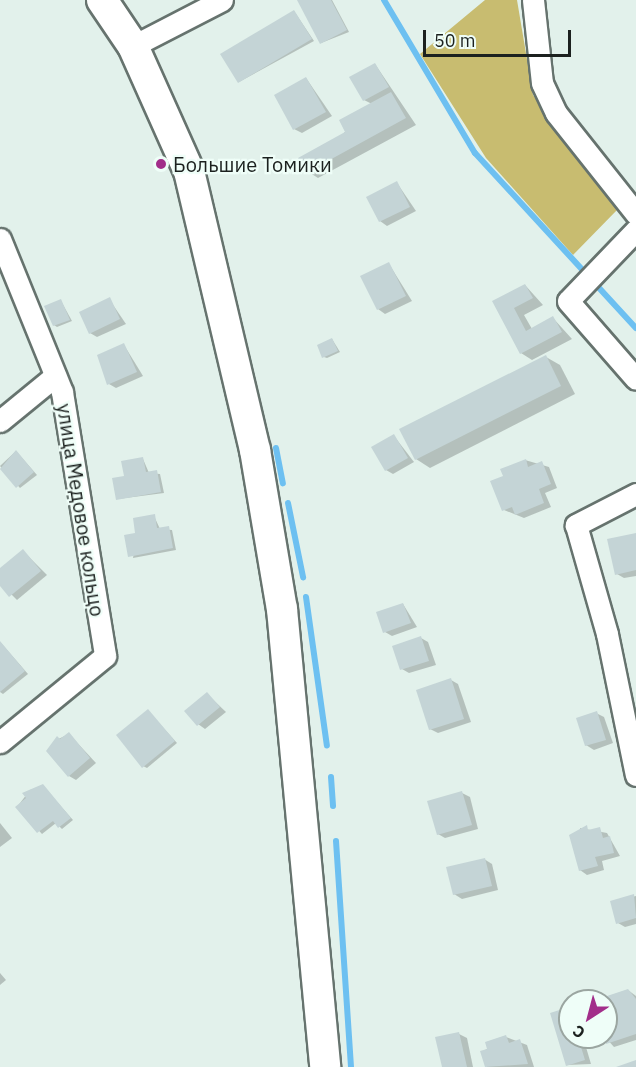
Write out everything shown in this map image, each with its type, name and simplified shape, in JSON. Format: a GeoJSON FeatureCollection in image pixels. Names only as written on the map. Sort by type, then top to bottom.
{"type":"FeatureCollection","features":[{"type":"Feature","properties":{"kind":"main road"},"geometry":{"type":"LineString","coordinates":[[102,0],[133,46],[189,171],[218,277],[266,505],[282,609],[325,1067]]}},
{"type":"Feature","properties":{"kind":"street"},"geometry":{"type":"LineString","coordinates":[[133,46],[222,0]]}},
{"type":"Feature","properties":{"kind":"street"},"geometry":{"type":"LineString","coordinates":[[533,0],[542,83],[556,113],[636,214]]}},
{"type":"Feature","properties":{"kind":"street"},"geometry":{"type":"LineString","coordinates":[[636,230],[568,301],[636,379]]}},
{"type":"Feature","properties":{"kind":"street","name":"улица Медовое кольцо"},"geometry":{"type":"LineString","coordinates":[[0,239],[55,376],[105,656],[0,742]]}},
{"type":"Feature","properties":{"kind":"street"},"geometry":{"type":"LineString","coordinates":[[0,421],[55,376]]}},
{"type":"Feature","properties":{"kind":"street"},"geometry":{"type":"LineString","coordinates":[[636,494],[576,525],[607,634],[636,775]]}},
{"type":"Feature","properties":{"kind":"shaded area"},"geometry":{"type":"Polygon","coordinates":[[[485,0],[517,0],[533,95],[617,210],[573,255],[486,158],[420,54],[485,0]]]}},
{"type":"Feature","properties":{"kind":"building"},"geometry":{"type":"Polygon","coordinates":[[[297,0],[331,0],[347,30],[320,44],[297,0]]]}},
{"type":"Feature","properties":{"kind":"building"},"geometry":{"type":"Polygon","coordinates":[[[294,10],[312,39],[238,83],[220,54],[294,10]]]}},
{"type":"Feature","properties":{"kind":"building"},"geometry":{"type":"Polygon","coordinates":[[[375,63],[389,87],[363,101],[349,77],[375,63]]]}},
{"type":"Feature","properties":{"kind":"building"},"geometry":{"type":"Polygon","coordinates":[[[306,77],[326,112],[293,130],[274,95],[306,77]]]}},
{"type":"Feature","properties":{"kind":"building"},"geometry":{"type":"Polygon","coordinates":[[[391,92],[406,118],[306,173],[298,158],[345,132],[339,120],[391,92]]]}},
{"type":"Feature","properties":{"kind":"building"},"geometry":{"type":"Polygon","coordinates":[[[397,181],[410,207],[379,222],[366,197],[397,181]]]}},
{"type":"Feature","properties":{"kind":"building"},"geometry":{"type":"Polygon","coordinates":[[[389,262],[406,296],[377,310],[360,276],[389,262]]]}},
{"type":"Feature","properties":{"kind":"building"},"geometry":{"type":"Polygon","coordinates":[[[525,284],[533,298],[514,308],[526,331],[553,316],[562,332],[520,354],[492,301],[525,284]]]}},
{"type":"Feature","properties":{"kind":"building"},"geometry":{"type":"Polygon","coordinates":[[[110,297],[120,319],[89,334],[79,312],[110,297]]]}},
{"type":"Feature","properties":{"kind":"building"},"geometry":{"type":"Polygon","coordinates":[[[61,299],[70,320],[53,326],[44,306],[61,299]]]}},
{"type":"Feature","properties":{"kind":"building"},"geometry":{"type":"Polygon","coordinates":[[[332,338],[338,351],[322,358],[317,345],[332,338]]]}},
{"type":"Feature","properties":{"kind":"building"},"geometry":{"type":"Polygon","coordinates":[[[124,343],[137,372],[107,385],[97,355],[124,343]]]}},
{"type":"Feature","properties":{"kind":"building"},"geometry":{"type":"Polygon","coordinates":[[[546,355],[561,386],[415,460],[399,429],[546,355]]]}},
{"type":"Feature","properties":{"kind":"building"},"geometry":{"type":"Polygon","coordinates":[[[394,434],[408,458],[385,471],[371,447],[394,434]]]}},
{"type":"Feature","properties":{"kind":"building"},"geometry":{"type":"Polygon","coordinates":[[[16,450],[34,472],[16,488],[0,469],[16,450]]]}},
{"type":"Feature","properties":{"kind":"building"},"geometry":{"type":"Polygon","coordinates":[[[143,457],[146,472],[157,470],[161,492],[116,500],[112,478],[124,476],[121,461],[143,457]]]}},
{"type":"Feature","properties":{"kind":"building"},"geometry":{"type":"Polygon","coordinates":[[[526,459],[528,467],[542,461],[551,484],[539,489],[544,503],[515,515],[512,507],[502,511],[490,481],[503,476],[500,469],[526,459]]]}},
{"type":"Feature","properties":{"kind":"building"},"geometry":{"type":"Polygon","coordinates":[[[155,514],[157,528],[169,526],[173,548],[128,557],[124,535],[135,533],[133,518],[155,514]]]}},
{"type":"Feature","properties":{"kind":"building"},"geometry":{"type":"Polygon","coordinates":[[[636,533],[636,570],[615,575],[607,539],[636,533]]]}},
{"type":"Feature","properties":{"kind":"building"},"geometry":{"type":"Polygon","coordinates":[[[23,549],[41,571],[9,597],[0,586],[0,568],[23,549]]]}},
{"type":"Feature","properties":{"kind":"building"},"geometry":{"type":"Polygon","coordinates":[[[403,603],[411,623],[383,633],[376,612],[403,603]]]}},
{"type":"Feature","properties":{"kind":"building"},"geometry":{"type":"Polygon","coordinates":[[[421,636],[429,661],[400,670],[392,646],[421,636]]]}},
{"type":"Feature","properties":{"kind":"building"},"geometry":{"type":"Polygon","coordinates":[[[0,641],[25,671],[0,692],[0,641]]]}},
{"type":"Feature","properties":{"kind":"building"},"geometry":{"type":"Polygon","coordinates":[[[451,678],[464,719],[429,730],[416,690],[451,678]]]}},
{"type":"Feature","properties":{"kind":"building"},"geometry":{"type":"Polygon","coordinates":[[[207,692],[220,707],[197,726],[184,711],[207,692]]]}},
{"type":"Feature","properties":{"kind":"building"},"geometry":{"type":"Polygon","coordinates":[[[148,709],[175,741],[142,768],[116,735],[148,709]]]}},
{"type":"Feature","properties":{"kind":"building"},"geometry":{"type":"Polygon","coordinates":[[[597,711],[606,740],[585,746],[576,718],[597,711]]]}},
{"type":"Feature","properties":{"kind":"building"},"geometry":{"type":"Polygon","coordinates":[[[69,732],[90,758],[68,777],[46,751],[57,736],[60,739],[69,732]]]}},
{"type":"Feature","properties":{"kind":"building"},"geometry":{"type":"Polygon","coordinates":[[[43,784],[71,818],[58,828],[53,821],[37,833],[15,807],[26,798],[22,793],[43,784]]]}},
{"type":"Feature","properties":{"kind":"building"},"geometry":{"type":"Polygon","coordinates":[[[462,791],[472,825],[437,835],[427,801],[462,791]]]}},
{"type":"Feature","properties":{"kind":"building"},"geometry":{"type":"Polygon","coordinates":[[[587,825],[588,830],[600,827],[603,838],[610,836],[614,853],[595,857],[598,866],[579,871],[569,835],[587,825]]]}},
{"type":"Feature","properties":{"kind":"building"},"geometry":{"type":"Polygon","coordinates":[[[485,858],[492,886],[453,895],[446,867],[485,858]]]}},
{"type":"Feature","properties":{"kind":"building"},"geometry":{"type":"Polygon","coordinates":[[[634,894],[636,918],[616,924],[610,901],[634,894]]]}},
{"type":"Feature","properties":{"kind":"building"},"geometry":{"type":"Polygon","coordinates":[[[628,989],[636,999],[636,1034],[618,1040],[618,992],[628,989]]]}},
{"type":"Feature","properties":{"kind":"building"},"geometry":{"type":"Polygon","coordinates":[[[558,1010],[558,1040],[550,1013],[558,1010]]]}},
{"type":"Feature","properties":{"kind":"building"},"geometry":{"type":"Polygon","coordinates":[[[459,1032],[467,1067],[442,1067],[435,1037],[459,1032]]]}},
{"type":"Feature","properties":{"kind":"building"},"geometry":{"type":"Polygon","coordinates":[[[506,1035],[509,1043],[520,1039],[528,1064],[485,1067],[480,1051],[487,1049],[485,1042],[506,1035]]]}},
{"type":"Feature","properties":{"kind":"building"},"geometry":{"type":"Polygon","coordinates":[[[561,1049],[582,1049],[585,1060],[566,1066],[561,1049]]]}},
{"type":"Feature","properties":{"kind":"building"},"geometry":{"type":"Polygon","coordinates":[[[636,1060],[636,1067],[616,1067],[636,1060]]]}},
{"type":"Feature","properties":{"kind":"waterway"},"geometry":{"type":"LineString","coordinates":[[384,0],[475,153],[636,328]]}},
{"type":"Feature","properties":{"kind":"waterway"},"geometry":{"type":"LineString","coordinates":[[276,448],[283,483]]}},
{"type":"Feature","properties":{"kind":"waterway"},"geometry":{"type":"LineString","coordinates":[[288,503],[303,577]]}},
{"type":"Feature","properties":{"kind":"waterway"},"geometry":{"type":"LineString","coordinates":[[306,597],[327,746]]}},
{"type":"Feature","properties":{"kind":"waterway"},"geometry":{"type":"LineString","coordinates":[[331,777],[333,806]]}},
{"type":"Feature","properties":{"kind":"waterway"},"geometry":{"type":"LineString","coordinates":[[336,841],[351,1067]]}},
{"type":"Feature","properties":{"kind":"place","name":"Большие Томики"},"geometry":{"type":"Point","coordinates":[161,164]}}]}
